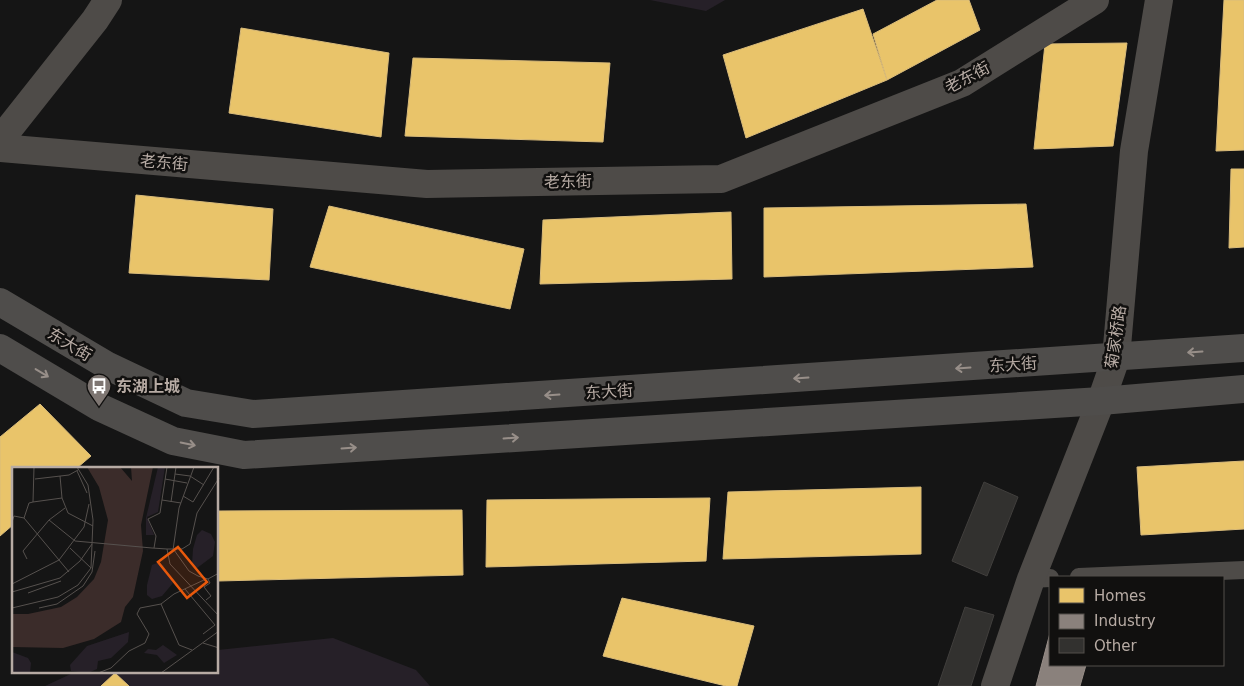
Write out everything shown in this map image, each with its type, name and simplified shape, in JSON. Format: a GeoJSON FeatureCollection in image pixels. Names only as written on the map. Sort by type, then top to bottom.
{"type":"FeatureCollection","features":[{"type":"Feature","properties":{"kind":"main road","name":"东大街"},"geometry":{"type":"LineString","coordinates":[[0,302],[108,366],[186,403],[253,414],[1244,348]]}},
{"type":"Feature","properties":{"kind":"main road"},"geometry":{"type":"LineString","coordinates":[[0,348],[99,407],[173,441],[244,455],[1101,401],[1244,389]]}},
{"type":"Feature","properties":{"kind":"street"},"geometry":{"type":"LineString","coordinates":[[0,140],[108,0]]}},
{"type":"Feature","properties":{"kind":"street","name":"老东街"},"geometry":{"type":"LineString","coordinates":[[0,148],[427,184],[721,179],[962,83],[1095,0]]}},
{"type":"Feature","properties":{"kind":"street","name":"菊家桥路"},"geometry":{"type":"LineString","coordinates":[[995,686],[1041,579],[1116,358],[1134,151],[1159,0]]}},
{"type":"Feature","properties":{"kind":"lane"},"geometry":{"type":"LineString","coordinates":[[1103,576],[1244,570]]}},
{"type":"Feature","properties":{"kind":"shaded area"},"geometry":{"type":"Polygon","coordinates":[[[650,0],[725,0],[706,11],[650,0]]]}},
{"type":"Feature","properties":{"kind":"shaded area"},"geometry":{"type":"Polygon","coordinates":[[[333,638],[416,670],[430,686],[45,686],[71,674],[219,674],[219,650],[333,638]]]}},
{"type":"Feature","properties":{"kind":"building: Homes"},"geometry":{"type":"Polygon","coordinates":[[[937,0],[969,0],[980,30],[887,80],[873,34],[937,0]]]}},
{"type":"Feature","properties":{"kind":"building: Homes"},"geometry":{"type":"Polygon","coordinates":[[[1224,0],[1244,0],[1244,150],[1216,151],[1224,0]]]}},
{"type":"Feature","properties":{"kind":"building: Homes"},"geometry":{"type":"Polygon","coordinates":[[[863,9],[887,80],[746,138],[723,55],[863,9]]]}},
{"type":"Feature","properties":{"kind":"building: Homes"},"geometry":{"type":"Polygon","coordinates":[[[241,28],[389,53],[381,137],[229,113],[241,28]]]}},
{"type":"Feature","properties":{"kind":"building: Homes"},"geometry":{"type":"Polygon","coordinates":[[[1127,43],[1113,146],[1034,149],[1045,44],[1127,43]]]}},
{"type":"Feature","properties":{"kind":"building: Homes"},"geometry":{"type":"Polygon","coordinates":[[[413,58],[610,63],[603,142],[405,136],[413,58]]]}},
{"type":"Feature","properties":{"kind":"building: Homes"},"geometry":{"type":"Polygon","coordinates":[[[1231,169],[1244,169],[1244,247],[1229,248],[1231,169]]]}},
{"type":"Feature","properties":{"kind":"building: Homes"},"geometry":{"type":"Polygon","coordinates":[[[136,195],[273,209],[269,280],[129,273],[136,195]]]}},
{"type":"Feature","properties":{"kind":"building: Homes"},"geometry":{"type":"Polygon","coordinates":[[[1026,204],[1033,267],[764,277],[764,208],[1026,204]]]}},
{"type":"Feature","properties":{"kind":"building: Homes"},"geometry":{"type":"Polygon","coordinates":[[[329,206],[524,249],[510,309],[310,267],[329,206]]]}},
{"type":"Feature","properties":{"kind":"building: Homes"},"geometry":{"type":"Polygon","coordinates":[[[731,212],[732,279],[540,284],[543,220],[731,212]]]}},
{"type":"Feature","properties":{"kind":"building: Homes"},"geometry":{"type":"Polygon","coordinates":[[[40,404],[91,456],[78,467],[12,467],[12,526],[0,536],[0,437],[40,404]]]}},
{"type":"Feature","properties":{"kind":"building: Homes"},"geometry":{"type":"Polygon","coordinates":[[[1244,461],[1244,529],[1141,535],[1137,467],[1244,461]]]}},
{"type":"Feature","properties":{"kind":"building: Homes"},"geometry":{"type":"Polygon","coordinates":[[[921,487],[921,554],[723,559],[728,492],[921,487]]]}},
{"type":"Feature","properties":{"kind":"building: Homes"},"geometry":{"type":"Polygon","coordinates":[[[710,498],[706,561],[486,567],[487,500],[710,498]]]}},
{"type":"Feature","properties":{"kind":"building: Homes"},"geometry":{"type":"Polygon","coordinates":[[[462,510],[463,575],[219,581],[219,511],[462,510]]]}},
{"type":"Feature","properties":{"kind":"building: Homes"},"geometry":{"type":"Polygon","coordinates":[[[622,598],[754,626],[737,686],[726,686],[603,656],[622,598]]]}},
{"type":"Feature","properties":{"kind":"building: Homes"},"geometry":{"type":"Polygon","coordinates":[[[116,674],[129,686],[101,686],[116,674]]]}},
{"type":"Feature","properties":{"kind":"building: Industry"},"geometry":{"type":"Polygon","coordinates":[[[1049,637],[1049,666],[1086,666],[1080,686],[1036,686],[1049,637]]]}},
{"type":"Feature","properties":{"kind":"building: Other"},"geometry":{"type":"Polygon","coordinates":[[[984,482],[1018,497],[987,576],[952,561],[984,482]]]}},
{"type":"Feature","properties":{"kind":"building: Other"},"geometry":{"type":"Polygon","coordinates":[[[965,607],[994,615],[971,686],[938,686],[965,607]]]}},
{"type":"Feature","properties":{"kind":"place","name":"东湖上城"},"geometry":{"type":"Point","coordinates":[99,407]}}]}
